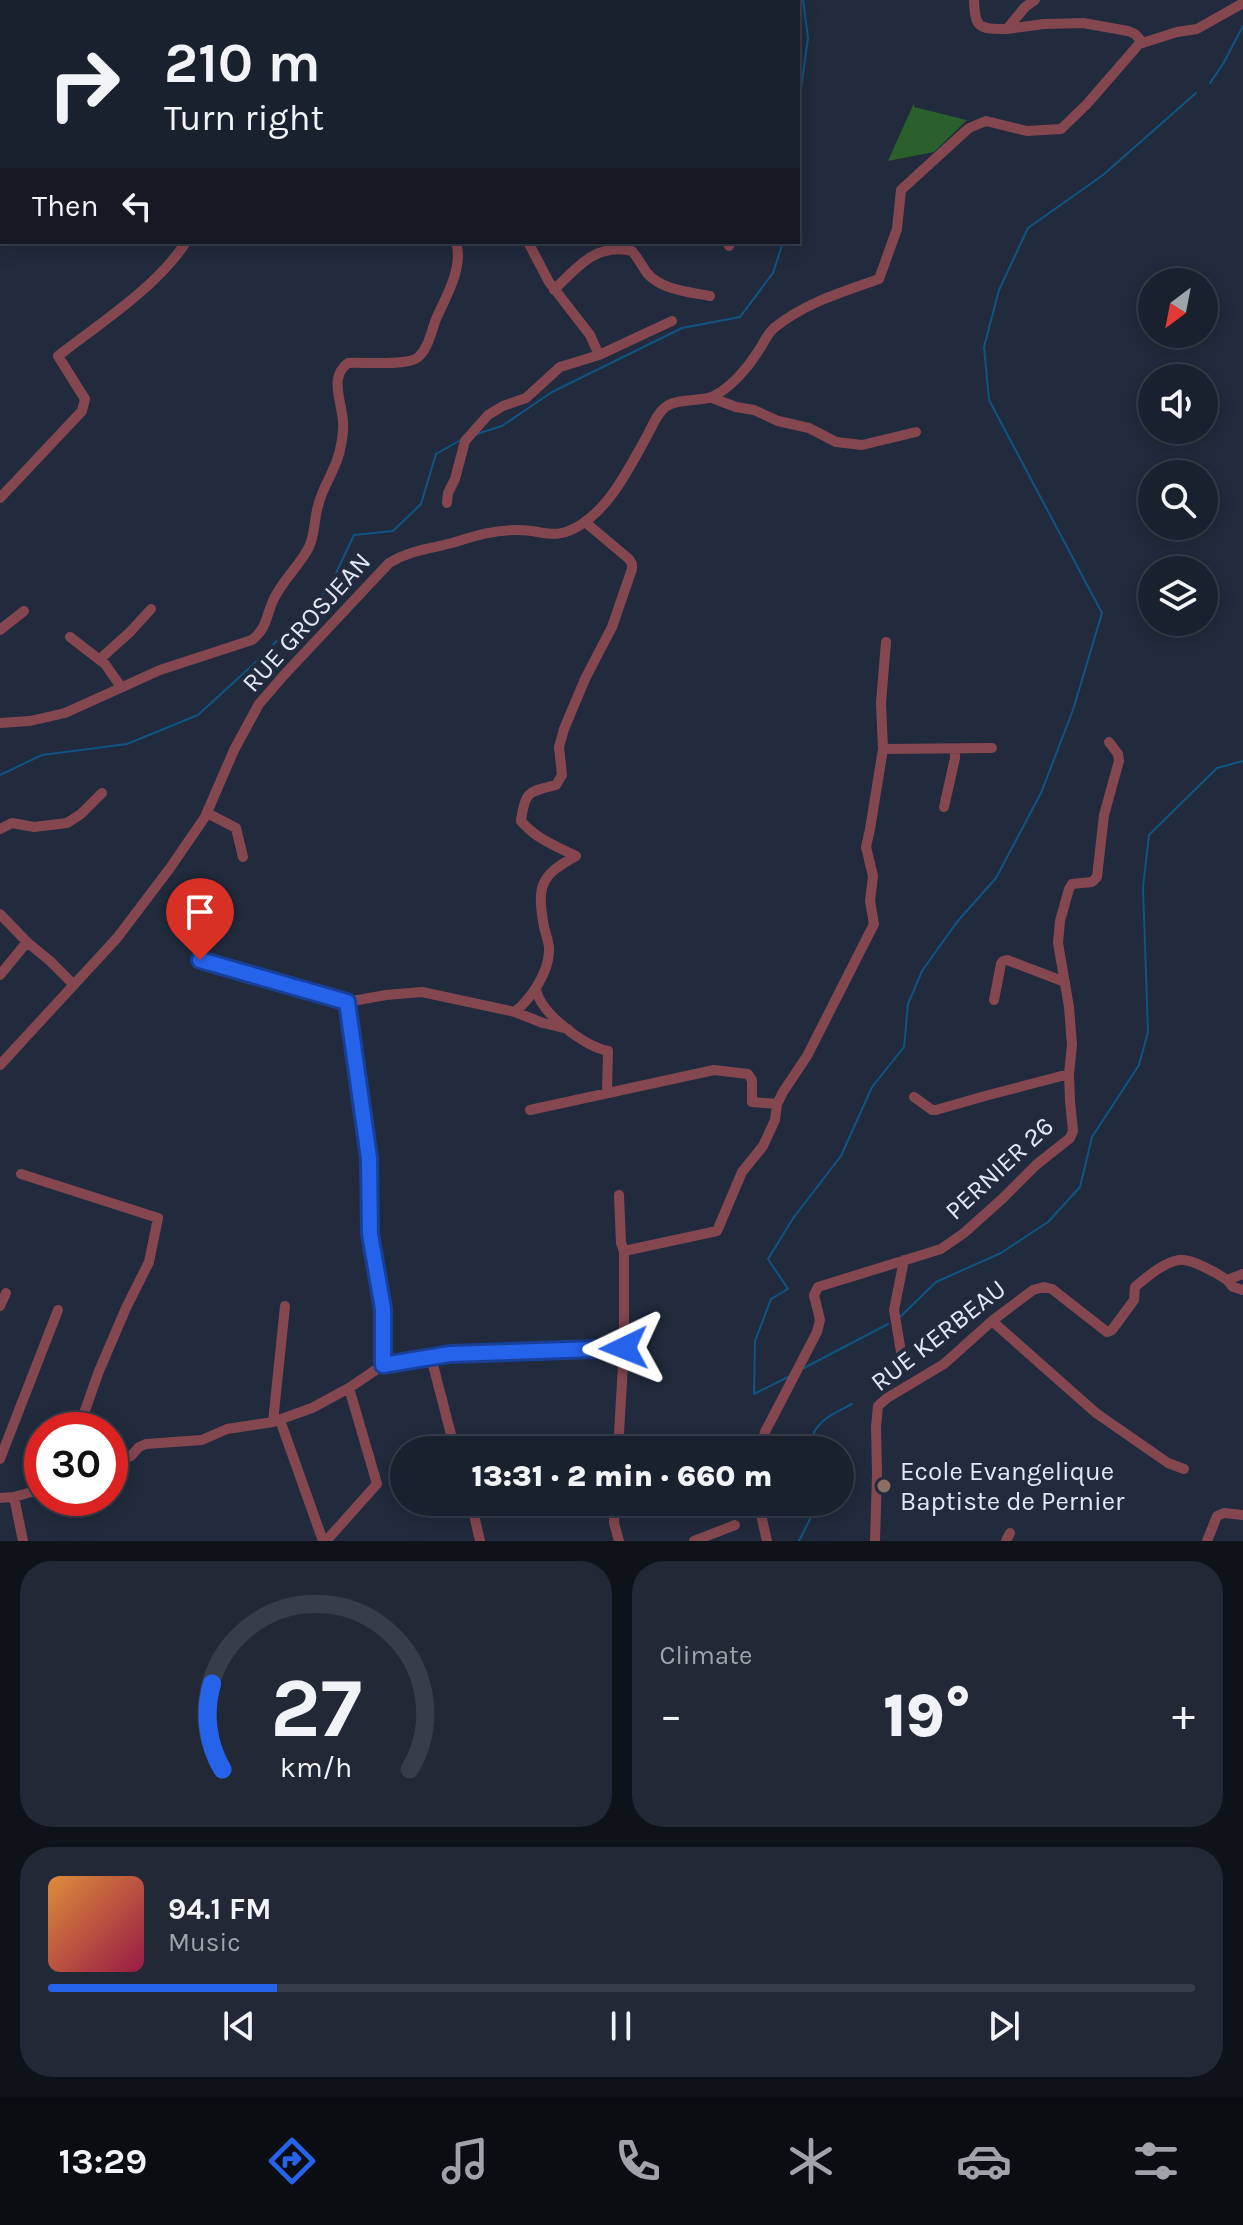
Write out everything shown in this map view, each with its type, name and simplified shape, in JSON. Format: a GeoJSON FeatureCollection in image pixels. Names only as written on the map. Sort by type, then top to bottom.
{"type":"FeatureCollection","features":[{"type":"Feature","properties":{"kind":"street"},"geometry":{"type":"LineString","coordinates":[[974,0],[976,22],[987,29],[1083,23],[1128,31],[1143,43]]}},
{"type":"Feature","properties":{"kind":"street"},"geometry":{"type":"LineString","coordinates":[[1007,29],[1035,0]]}},
{"type":"Feature","properties":{"kind":"street"},"geometry":{"type":"LineString","coordinates":[[712,398],[733,382],[756,356],[772,329],[822,298],[879,279],[897,229],[901,190],[969,128],[986,121],[1027,131],[1061,129],[1139,44],[1197,29],[1243,3]]}},
{"type":"Feature","properties":{"kind":"street"},"geometry":{"type":"LineString","coordinates":[[0,498],[85,406],[85,399],[58,356],[122,307],[172,262],[185,244]]}},
{"type":"Feature","properties":{"kind":"street"},"geometry":{"type":"LineString","coordinates":[[0,723],[30,721],[65,713],[160,670],[252,640],[261,633],[284,581],[308,550],[318,505],[333,471],[344,428],[337,378],[341,368],[348,363],[407,362],[425,350],[449,293],[458,257],[456,244]]}},
{"type":"Feature","properties":{"kind":"street"},"geometry":{"type":"LineString","coordinates":[[529,244],[554,290],[590,335],[599,355]]}},
{"type":"Feature","properties":{"kind":"street"},"geometry":{"type":"LineString","coordinates":[[554,290],[594,254],[604,249],[625,249],[632,251],[655,280],[679,291],[710,296]]}},
{"type":"Feature","properties":{"kind":"street"},"geometry":{"type":"LineString","coordinates":[[447,503],[465,441],[488,415],[526,398],[560,367],[599,355],[672,321]]}},
{"type":"Feature","properties":{"kind":"street","name":"RUE GROSJEAN"},"geometry":{"type":"LineString","coordinates":[[0,1065],[143,906],[207,813],[234,750],[259,704],[389,563],[404,554],[481,533],[520,530],[547,535],[562,534],[585,522],[615,490],[666,406],[697,398],[712,398]]}},
{"type":"Feature","properties":{"kind":"street"},"geometry":{"type":"LineString","coordinates":[[712,398],[754,410],[778,421],[809,428],[836,442],[862,445],[916,432]]}},
{"type":"Feature","properties":{"kind":"street"},"geometry":{"type":"LineString","coordinates":[[515,1012],[536,989],[550,952],[540,891],[545,878],[559,865],[576,856],[543,840],[526,827],[521,821],[523,803],[536,789],[556,785],[560,781],[559,747],[564,729],[612,627],[632,569],[629,559],[585,522]]}},
{"type":"Feature","properties":{"kind":"street"},"geometry":{"type":"LineString","coordinates":[[100,659],[151,609]]}},
{"type":"Feature","properties":{"kind":"street"},"geometry":{"type":"LineString","coordinates":[[0,630],[24,611]]}},
{"type":"Feature","properties":{"kind":"street"},"geometry":{"type":"LineString","coordinates":[[70,637],[100,659],[121,687]]}},
{"type":"Feature","properties":{"kind":"street"},"geometry":{"type":"LineString","coordinates":[[624,1251],[717,1231],[742,1172],[763,1146],[775,1120],[777,1104],[807,1056],[874,924],[870,901],[873,876],[866,840],[883,749],[881,703],[886,642]]}},
{"type":"Feature","properties":{"kind":"street","name":"PERNIER 26"},"geometry":{"type":"LineString","coordinates":[[764,1436],[817,1332],[820,1320],[814,1295],[818,1287],[941,1249],[964,1233],[1036,1165],[1070,1138],[1073,1131],[1069,1074],[1072,1045],[1058,943],[1060,921],[1072,884],[1092,882],[1097,877],[1104,815],[1119,761],[1109,742]]}},
{"type":"Feature","properties":{"kind":"street"},"geometry":{"type":"LineString","coordinates":[[883,749],[992,748]]}},
{"type":"Feature","properties":{"kind":"street"},"geometry":{"type":"LineString","coordinates":[[944,807],[955,758],[952,749]]}},
{"type":"Feature","properties":{"kind":"street"},"geometry":{"type":"LineString","coordinates":[[0,829],[12,823],[34,827],[63,824],[81,814],[102,793]]}},
{"type":"Feature","properties":{"kind":"street"},"geometry":{"type":"LineString","coordinates":[[207,813],[236,828],[243,857]]}},
{"type":"Feature","properties":{"kind":"street"},"geometry":{"type":"LineString","coordinates":[[0,914],[74,985]]}},
{"type":"Feature","properties":{"kind":"street"},"geometry":{"type":"LineString","coordinates":[[1,973],[27,942]]}},
{"type":"Feature","properties":{"kind":"street"},"geometry":{"type":"LineString","coordinates":[[200,960],[347,1002],[422,992],[515,1012],[568,1029]]}},
{"type":"Feature","properties":{"kind":"street"},"geometry":{"type":"LineString","coordinates":[[994,1000],[1003,961],[1065,982]]}},
{"type":"Feature","properties":{"kind":"street"},"geometry":{"type":"LineString","coordinates":[[536,989],[542,1006],[568,1029],[590,1045],[608,1051],[607,1092]]}},
{"type":"Feature","properties":{"kind":"street"},"geometry":{"type":"LineString","coordinates":[[347,1002],[369,1158],[370,1234],[383,1309],[383,1365]]}},
{"type":"Feature","properties":{"kind":"street"},"geometry":{"type":"LineString","coordinates":[[530,1110],[714,1070],[748,1074],[752,1080],[752,1102],[777,1104]]}},
{"type":"Feature","properties":{"kind":"street"},"geometry":{"type":"LineString","coordinates":[[914,1097],[936,1110],[1069,1074]]}},
{"type":"Feature","properties":{"kind":"street"},"geometry":{"type":"LineString","coordinates":[[21,1174],[158,1218],[149,1262],[121,1321],[85,1412]]}},
{"type":"Feature","properties":{"kind":"street"},"geometry":{"type":"LineString","coordinates":[[619,1195],[624,1251],[624,1348],[619,1436]]}},
{"type":"Feature","properties":{"kind":"street"},"geometry":{"type":"LineString","coordinates":[[901,1352],[894,1315],[896,1290],[904,1260]]}},
{"type":"Feature","properties":{"kind":"street","name":"RUE KERBEAU"},"geometry":{"type":"LineString","coordinates":[[875,1541],[876,1427],[878,1406],[887,1398],[944,1364],[1033,1290],[1044,1287],[1052,1289],[1107,1332],[1112,1330],[1134,1300],[1135,1287],[1170,1263],[1188,1260],[1227,1280]]}},
{"type":"Feature","properties":{"kind":"street"},"geometry":{"type":"LineString","coordinates":[[1243,1274],[1227,1280],[1233,1287],[1243,1290]]}},
{"type":"Feature","properties":{"kind":"street"},"geometry":{"type":"LineString","coordinates":[[0,1306],[6,1293]]}},
{"type":"Feature","properties":{"kind":"street"},"geometry":{"type":"LineString","coordinates":[[285,1306],[277,1421],[324,1541],[377,1484],[349,1388]]}},
{"type":"Feature","properties":{"kind":"street"},"geometry":{"type":"LineString","coordinates":[[0,1459],[58,1310]]}},
{"type":"Feature","properties":{"kind":"street"},"geometry":{"type":"LineString","coordinates":[[992,1321],[1096,1413],[1168,1463],[1184,1469]]}},
{"type":"Feature","properties":{"kind":"street"},"geometry":{"type":"LineString","coordinates":[[128,1457],[146,1444],[202,1440],[227,1429],[277,1421],[312,1408],[383,1365],[450,1354],[624,1348]]}},
{"type":"Feature","properties":{"kind":"street"},"geometry":{"type":"LineString","coordinates":[[431,1357],[451,1436]]}},
{"type":"Feature","properties":{"kind":"street"},"geometry":{"type":"LineString","coordinates":[[0,1498],[24,1494]]}},
{"type":"Feature","properties":{"kind":"street"},"geometry":{"type":"LineString","coordinates":[[14,1497],[23,1541]]}},
{"type":"Feature","properties":{"kind":"street"},"geometry":{"type":"LineString","coordinates":[[1207,1541],[1217,1516],[1224,1513],[1243,1515]]}},
{"type":"Feature","properties":{"kind":"street"},"geometry":{"type":"LineString","coordinates":[[474,1516],[480,1541]]}},
{"type":"Feature","properties":{"kind":"street"},"geometry":{"type":"LineString","coordinates":[[614,1516],[619,1541]]}},
{"type":"Feature","properties":{"kind":"street"},"geometry":{"type":"LineString","coordinates":[[762,1516],[767,1541]]}},
{"type":"Feature","properties":{"kind":"street"},"geometry":{"type":"LineString","coordinates":[[694,1541],[735,1525]]}},
{"type":"Feature","properties":{"kind":"green space"},"geometry":{"type":"Polygon","coordinates":[[[914,103],[914,107],[967,120],[934,152],[888,161],[914,103]]]}},
{"type":"Feature","properties":{"kind":"waterway"},"geometry":{"type":"LineString","coordinates":[[800,96],[808,38],[803,0]]}},
{"type":"Feature","properties":{"kind":"waterway"},"geometry":{"type":"LineString","coordinates":[[1210,83],[1243,26]]}},
{"type":"Feature","properties":{"kind":"waterway"},"geometry":{"type":"LineString","coordinates":[[788,1377],[754,1394],[755,1341],[771,1299],[788,1289],[768,1259],[794,1217],[841,1156],[872,1087],[904,1047],[908,1004],[922,971],[957,922],[996,878],[1041,793],[1073,710],[1102,613],[989,400],[984,347],[999,290],[1028,228],[1103,175],[1196,93]]}},
{"type":"Feature","properties":{"kind":"waterway"},"geometry":{"type":"LineString","coordinates":[[477,434],[502,426],[552,392],[682,328],[740,317],[773,273],[782,244]]}},
{"type":"Feature","properties":{"kind":"waterway"},"geometry":{"type":"LineString","coordinates":[[0,775],[42,755],[127,744],[198,715],[329,588],[354,535],[393,531],[421,504],[436,454],[459,441]]}},
{"type":"Feature","properties":{"kind":"waterway"},"geometry":{"type":"LineString","coordinates":[[898,1319],[936,1282],[1001,1253],[1048,1222],[1080,1187],[1092,1137],[1139,1065],[1148,1032],[1143,887],[1149,835],[1217,768],[1243,761]]}},
{"type":"Feature","properties":{"kind":"waterway"},"geometry":{"type":"LineString","coordinates":[[804,1368],[888,1324]]}},
{"type":"Feature","properties":{"kind":"waterway"},"geometry":{"type":"LineString","coordinates":[[815,1436],[814,1432],[822,1422],[852,1404]]}},
{"type":"Feature","properties":{"kind":"waterway"},"geometry":{"type":"LineString","coordinates":[[799,1541],[811,1516]]}},
{"type":"Feature","properties":{"kind":"place","name":"Ecole Evangelique Baptiste de Pernier"},"geometry":{"type":"Point","coordinates":[884,1486]}},
{"type":"Feature","properties":{"kind":"route"},"geometry":{"type":"LineString","coordinates":[[200,960],[347,1002],[369,1158],[370,1234],[383,1309],[383,1365],[450,1354],[624,1348]]}}]}
